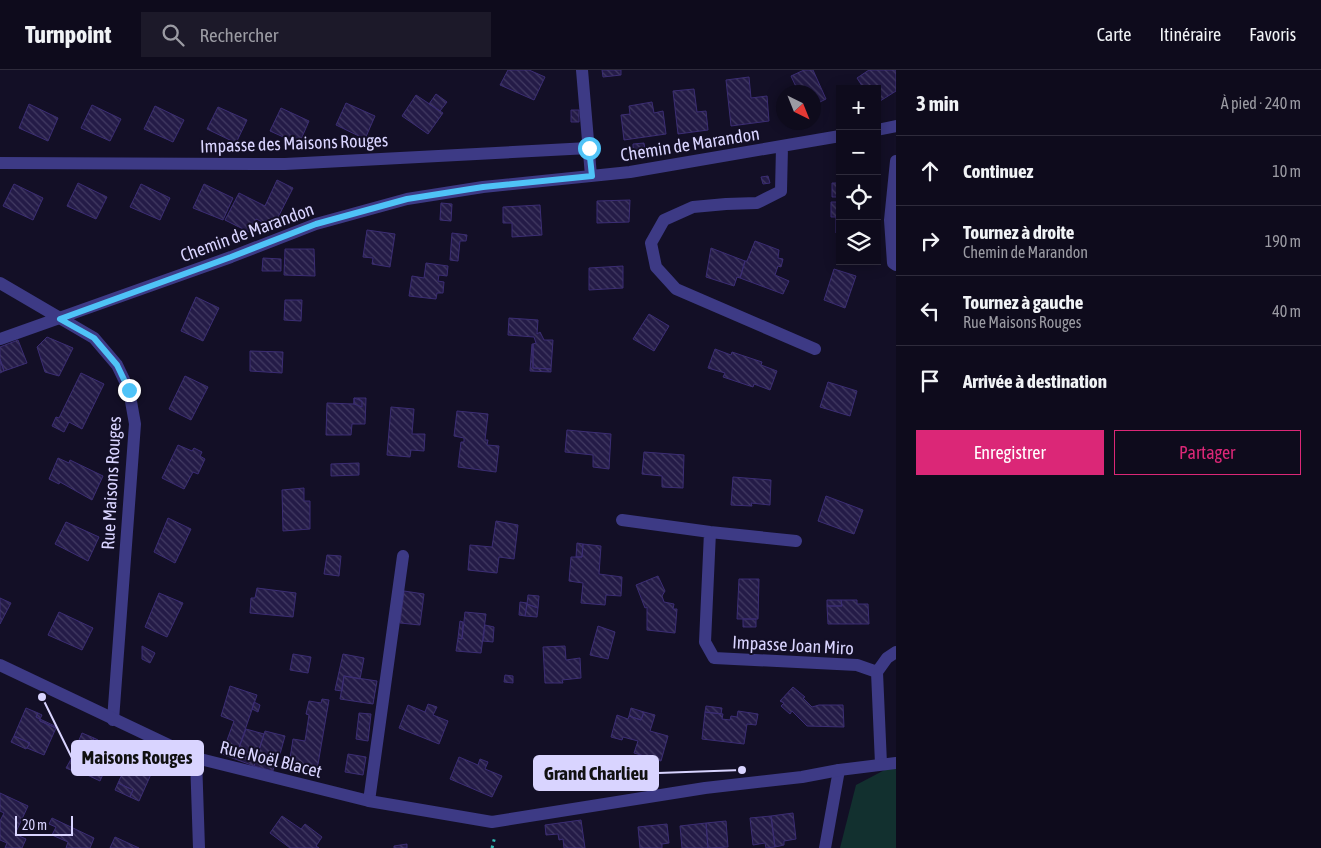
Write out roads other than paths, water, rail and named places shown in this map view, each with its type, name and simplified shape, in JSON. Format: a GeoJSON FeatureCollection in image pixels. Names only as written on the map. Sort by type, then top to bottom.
{"type":"FeatureCollection","features":[{"type":"Feature","properties":{"kind":"street"},"geometry":{"type":"LineString","coordinates":[[582,70],[592,176]]}},
{"type":"Feature","properties":{"kind":"street"},"geometry":{"type":"LineString","coordinates":[[881,129],[896,126]]}},
{"type":"Feature","properties":{"kind":"street","name":"Chemin de Marandon"},"geometry":{"type":"LineString","coordinates":[[0,339],[231,257],[316,224],[398,201],[483,187],[630,172],[836,137]]}},
{"type":"Feature","properties":{"kind":"street"},"geometry":{"type":"LineString","coordinates":[[782,147],[781,191],[756,203],[692,207],[664,220],[651,243],[656,267],[676,289],[815,349]]}},
{"type":"Feature","properties":{"kind":"street","name":"Impasse des Maisons Rouges"},"geometry":{"type":"LineString","coordinates":[[0,163],[285,164],[589,148]]}},
{"type":"Feature","properties":{"kind":"street"},"geometry":{"type":"LineString","coordinates":[[896,161],[890,220],[893,263],[896,265]]}},
{"type":"Feature","properties":{"kind":"street","name":"Rue Maisons Rouges"},"geometry":{"type":"LineString","coordinates":[[0,283],[94,338],[117,365],[129,390],[135,424],[113,720]]}},
{"type":"Feature","properties":{"kind":"street"},"geometry":{"type":"LineString","coordinates":[[622,520],[796,541]]}},
{"type":"Feature","properties":{"kind":"street","name":"Impasse Joan Miro"},"geometry":{"type":"LineString","coordinates":[[710,532],[705,642],[714,658],[857,665],[877,672]]}},
{"type":"Feature","properties":{"kind":"street"},"geometry":{"type":"LineString","coordinates":[[369,801],[402,556]]}},
{"type":"Feature","properties":{"kind":"street"},"geometry":{"type":"LineString","coordinates":[[881,764],[877,672],[887,658],[896,652]]}},
{"type":"Feature","properties":{"kind":"street","name":"Rue Noël Blacet"},"geometry":{"type":"LineString","coordinates":[[0,665],[196,758],[369,801],[492,822],[705,788],[802,777],[896,763]]}},
{"type":"Feature","properties":{"kind":"street"},"geometry":{"type":"LineString","coordinates":[[196,758],[199,848]]}},
{"type":"Feature","properties":{"kind":"street"},"geometry":{"type":"LineString","coordinates":[[824,848],[839,770]]}},
{"type":"Feature","properties":{"kind":"place","name":"Maisons Rouges"},"geometry":{"type":"Point","coordinates":[42,697]}},
{"type":"Feature","properties":{"kind":"place","name":"Grand Charlieu"},"geometry":{"type":"Point","coordinates":[742,770]}}]}
